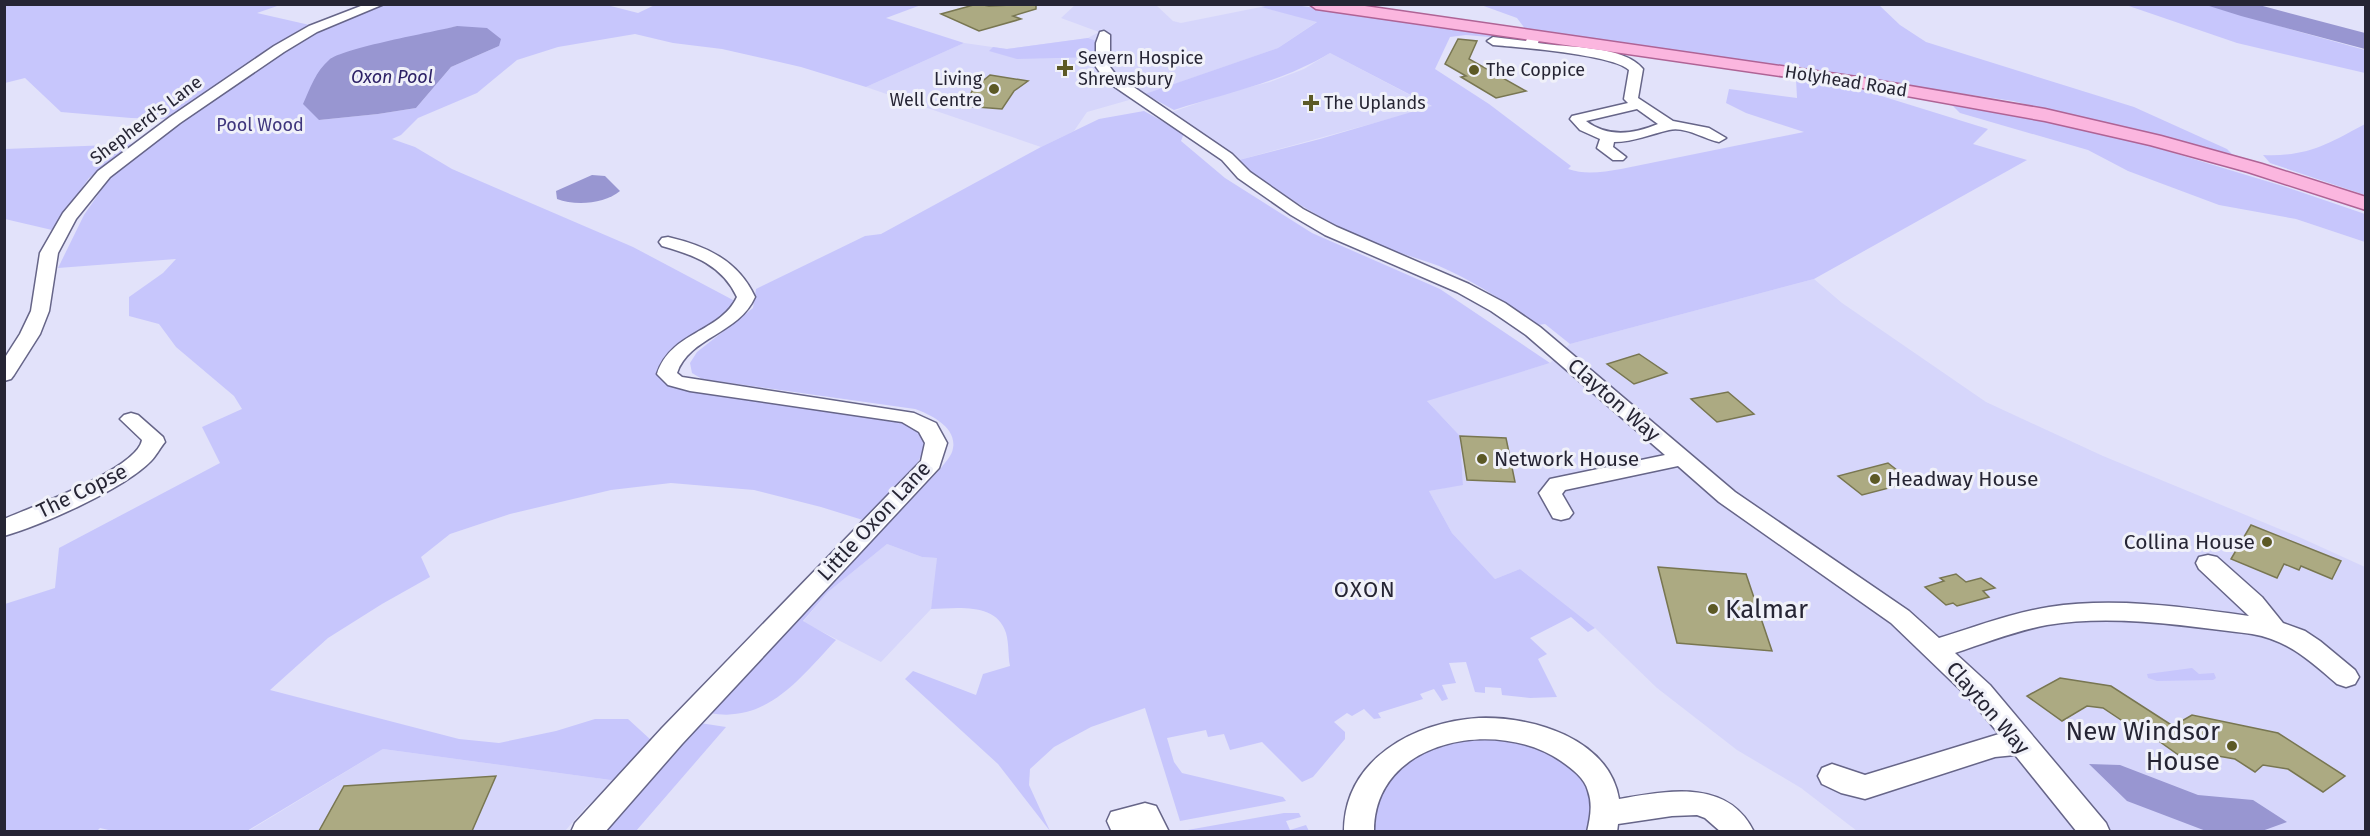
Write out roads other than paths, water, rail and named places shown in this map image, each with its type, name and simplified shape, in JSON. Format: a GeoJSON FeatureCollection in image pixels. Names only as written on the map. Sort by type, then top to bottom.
{"type":"FeatureCollection","features":[{"type":"Feature","properties":{"kind":"main road","name":"Holyhead Road"},"geometry":{"type":"LineString","coordinates":[[1316,4],[1532,41],[1857,82],[2045,115],[2154,140],[2255,168],[2366,204]]}},
{"type":"Feature","properties":{"kind":"street","name":"Shepherd's Lane"},"geometry":{"type":"LineString","coordinates":[[4,375],[30,334],[40,311],[49,253],[69,217],[104,174],[173,122],[279,49],[313,29],[378,4]]}},
{"type":"Feature","properties":{"kind":"street","name":"Clayton Way"},"geometry":{"type":"LineString","coordinates":[[1104,35],[1102,39],[1103,67],[1111,78],[1214,147],[1251,181],[1330,231],[1463,288],[1507,313],[1539,335],[1727,497],[1900,618],[1980,692],[2019,743],[2095,831]]}},
{"type":"Feature","properties":{"kind":"street"},"geometry":{"type":"LineString","coordinates":[[1493,41],[1532,41],[1632,63],[1636,69],[1630,94],[1631,99],[1637,105],[1665,120],[1668,124],[1704,131],[1719,138]]}},
{"type":"Feature","properties":{"kind":"street"},"geometry":{"type":"LineString","coordinates":[[1637,105],[1577,119],[1580,124],[1608,137],[1635,134],[1662,128],[1668,124]]}},
{"type":"Feature","properties":{"kind":"street"},"geometry":{"type":"LineString","coordinates":[[1608,137],[1607,150],[1618,157]]}},
{"type":"Feature","properties":{"kind":"street","name":"Little Oxon Lane"},"geometry":{"type":"LineString","coordinates":[[586,831],[718,687],[931,463],[936,443],[928,428],[907,417],[690,386],[675,381],[667,374],[668,367],[676,355],[739,311],[746,297],[732,272],[717,260],[668,242]]}},
{"type":"Feature","properties":{"kind":"street","name":"The Copse"},"geometry":{"type":"LineString","coordinates":[[4,528],[113,478],[142,459],[154,442],[152,437],[131,419]]}},
{"type":"Feature","properties":{"kind":"street"},"geometry":{"type":"LineString","coordinates":[[1561,513],[1550,493],[1558,484],[1681,459]]}},
{"type":"Feature","properties":{"kind":"street"},"geometry":{"type":"LineString","coordinates":[[2208,563],[2253,603],[2274,629]]}},
{"type":"Feature","properties":{"kind":"street"},"geometry":{"type":"LineString","coordinates":[[1935,649],[2048,616],[2122,613],[2184,617],[2274,629],[2308,645],[2346,677]]}},
{"type":"Feature","properties":{"kind":"street"},"geometry":{"type":"LineString","coordinates":[[1359,831],[1358,813],[1364,796],[1389,762],[1420,742],[1437,735],[1481,729],[1503,729],[1528,733],[1572,752],[1600,780],[1604,822],[1687,803],[1705,804],[1720,811],[1739,831]]}},
{"type":"Feature","properties":{"kind":"street"},"geometry":{"type":"LineString","coordinates":[[1832,776],[1851,785],[1865,787],[1995,746],[2019,743]]}},
{"type":"Feature","properties":{"kind":"street"},"geometry":{"type":"LineString","coordinates":[[1122,821],[1145,815],[1154,831]]}},
{"type":"Feature","properties":{"kind":"water"},"geometry":{"type":"Polygon","coordinates":[[[2206,5],[2259,5],[2365,33],[2365,49],[2241,16],[2206,5]]]}},
{"type":"Feature","properties":{"kind":"water","name":"Oxon Pool"},"geometry":{"type":"Polygon","coordinates":[[[457,26],[487,28],[501,39],[499,46],[451,67],[416,108],[319,120],[303,104],[320,69],[337,55],[457,26]]]}},
{"type":"Feature","properties":{"kind":"water"},"geometry":{"type":"Polygon","coordinates":[[[592,175],[605,176],[620,191],[598,201],[572,203],[557,199],[556,191],[592,175]]]}},
{"type":"Feature","properties":{"kind":"water"},"geometry":{"type":"Polygon","coordinates":[[[2089,764],[2120,765],[2198,795],[2253,800],[2287,822],[2262,831],[2206,831],[2127,801],[2089,764]]]}},
{"type":"Feature","properties":{"kind":"place","name":"Severn Hospice Shrewsbury"},"geometry":{"type":"Point","coordinates":[1065,68]}},
{"type":"Feature","properties":{"kind":"place","name":"The Coppice"},"geometry":{"type":"Point","coordinates":[1474,70]}},
{"type":"Feature","properties":{"kind":"place","name":"Living Well Centre"},"geometry":{"type":"Point","coordinates":[994,89]}},
{"type":"Feature","properties":{"kind":"place","name":"The Uplands"},"geometry":{"type":"Point","coordinates":[1311,103]}},
{"type":"Feature","properties":{"kind":"place","name":"Network House"},"geometry":{"type":"Point","coordinates":[1482,459]}},
{"type":"Feature","properties":{"kind":"place","name":"Headway House"},"geometry":{"type":"Point","coordinates":[1875,479]}},
{"type":"Feature","properties":{"kind":"place","name":"Collina House"},"geometry":{"type":"Point","coordinates":[2267,542]}},
{"type":"Feature","properties":{"kind":"place","name":"Kalmar"},"geometry":{"type":"Point","coordinates":[1713,609]}},
{"type":"Feature","properties":{"kind":"place","name":"New Windsor House"},"geometry":{"type":"Point","coordinates":[2232,746]}},
{"type":"Feature","properties":{"kind":"district","name":"OXON"},"geometry":{"type":"Point","coordinates":[1365,589]}},
{"type":"Feature","properties":{"kind":"park label","name":"Pool Wood"},"geometry":{"type":"Point","coordinates":[260,125]}}]}
